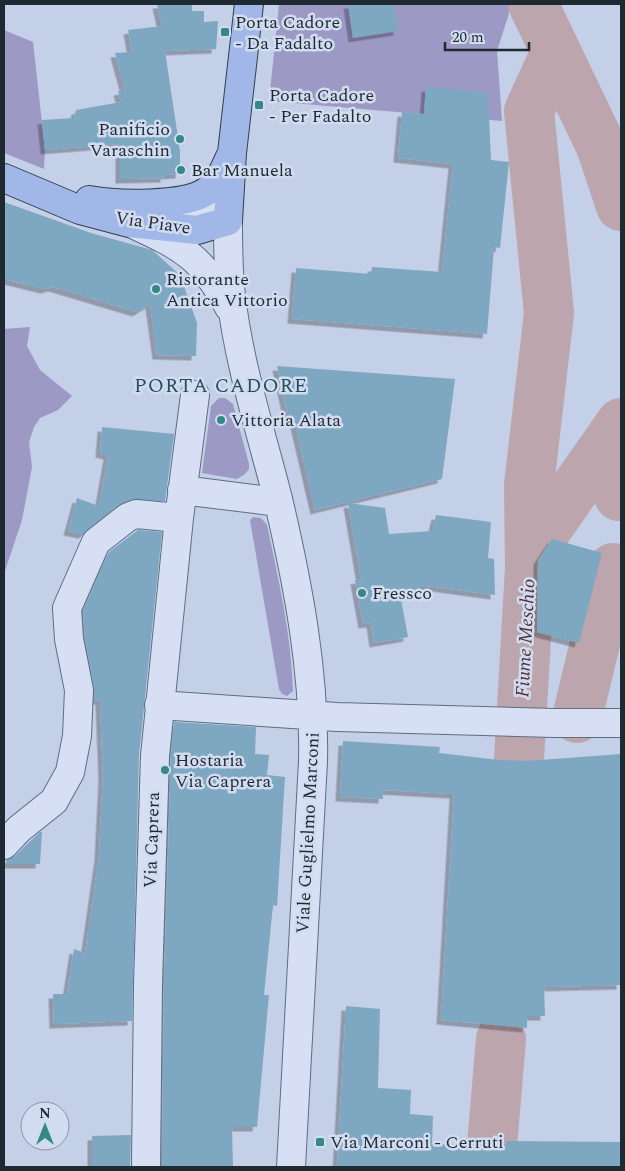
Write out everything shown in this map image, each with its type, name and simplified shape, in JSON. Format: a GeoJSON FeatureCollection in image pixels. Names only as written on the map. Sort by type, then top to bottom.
{"type":"FeatureCollection","features":[{"type":"Feature","properties":{"kind":"main road"},"geometry":{"type":"LineString","coordinates":[[228,221],[232,153],[249,4]]}},
{"type":"Feature","properties":{"kind":"main road"},"geometry":{"type":"LineString","coordinates":[[164,203],[190,198],[206,192],[219,180],[232,153]]}},
{"type":"Feature","properties":{"kind":"main road","name":"Via Piave"},"geometry":{"type":"LineString","coordinates":[[15,182],[98,201],[164,203]]}},
{"type":"Feature","properties":{"kind":"main road","name":"Via Piave"},"geometry":{"type":"LineString","coordinates":[[15,182],[80,210],[129,223],[171,229],[197,230],[228,221]]}},
{"type":"Feature","properties":{"kind":"street","name":"Via Piave"},"geometry":{"type":"LineString","coordinates":[[164,203],[192,207],[228,221]]}},
{"type":"Feature","properties":{"kind":"street","name":"Viale Guglielmo Marconi"},"geometry":{"type":"LineString","coordinates":[[228,221],[228,259],[235,318],[242,357],[278,502],[308,654],[314,716],[292,1167]]}},
{"type":"Feature","properties":{"kind":"street"},"geometry":{"type":"LineString","coordinates":[[129,223],[174,243],[195,257],[214,280],[235,318]]}},
{"type":"Feature","properties":{"kind":"street","name":"Via Caprera"},"geometry":{"type":"LineString","coordinates":[[146,1167],[151,871],[159,705],[182,490],[195,395]]}},
{"type":"Feature","properties":{"kind":"street"},"geometry":{"type":"LineString","coordinates":[[182,490],[278,502]]}},
{"type":"Feature","properties":{"kind":"street"},"geometry":{"type":"LineString","coordinates":[[4,845],[19,829],[54,801],[70,772],[77,736],[79,690],[69,639],[67,608],[96,542],[128,517],[136,514],[179,518]]}},
{"type":"Feature","properties":{"kind":"street"},"geometry":{"type":"LineString","coordinates":[[159,705],[314,716],[508,722],[621,723]]}},
{"type":"Feature","properties":{"kind":"shaded area"},"geometry":{"type":"Polygon","coordinates":[[[279,4],[512,4],[497,51],[502,121],[269,101],[279,4]]]}},
{"type":"Feature","properties":{"kind":"shaded area"},"geometry":{"type":"Polygon","coordinates":[[[4,30],[33,42],[45,150],[44,169],[4,153],[4,30]]]}},
{"type":"Feature","properties":{"kind":"shaded area"},"geometry":{"type":"Polygon","coordinates":[[[30,327],[27,346],[40,370],[72,396],[58,410],[40,418],[34,427],[29,442],[32,467],[22,520],[4,574],[4,329],[30,327]]]}},
{"type":"Feature","properties":{"kind":"shaded area"},"geometry":{"type":"Polygon","coordinates":[[[219,398],[225,398],[233,404],[249,464],[249,469],[245,474],[237,479],[202,473],[211,406],[219,398]]]}},
{"type":"Feature","properties":{"kind":"shaded area"},"geometry":{"type":"Polygon","coordinates":[[[253,517],[261,518],[267,525],[280,587],[292,670],[293,691],[287,696],[282,694],[279,689],[250,520],[253,517]]]}},
{"type":"Feature","properties":{"kind":"building"},"geometry":{"type":"Polygon","coordinates":[[[157,4],[192,4],[192,11],[204,11],[204,22],[218,21],[216,49],[165,51],[180,151],[180,174],[165,175],[165,178],[120,179],[120,144],[45,150],[42,120],[74,118],[76,110],[121,102],[118,91],[125,90],[115,53],[132,52],[128,30],[162,26],[157,4]]]}},
{"type":"Feature","properties":{"kind":"building"},"geometry":{"type":"Polygon","coordinates":[[[348,4],[394,4],[398,31],[353,38],[348,4]]]}},
{"type":"Feature","properties":{"kind":"building"},"geometry":{"type":"Polygon","coordinates":[[[426,87],[488,93],[491,160],[509,162],[500,248],[494,247],[487,334],[292,319],[296,268],[371,274],[372,267],[442,272],[453,164],[398,158],[402,112],[424,114],[426,87]]]}},
{"type":"Feature","properties":{"kind":"building"},"geometry":{"type":"Polygon","coordinates":[[[4,202],[91,233],[152,250],[180,275],[197,323],[196,356],[157,355],[150,304],[137,312],[53,287],[45,289],[4,279],[4,202]]]}},
{"type":"Feature","properties":{"kind":"building"},"geometry":{"type":"Polygon","coordinates":[[[277,366],[455,379],[442,479],[315,510],[293,415],[288,417],[277,366]]]}},
{"type":"Feature","properties":{"kind":"building"},"geometry":{"type":"Polygon","coordinates":[[[102,427],[174,434],[165,501],[131,499],[118,505],[83,534],[68,531],[77,498],[99,506],[108,455],[100,453],[102,427]]]}},
{"type":"Feature","properties":{"kind":"building"},"geometry":{"type":"Polygon","coordinates":[[[348,503],[385,508],[389,534],[432,531],[436,515],[491,522],[488,558],[494,559],[495,595],[421,585],[421,592],[400,594],[408,637],[374,643],[371,623],[363,624],[355,580],[361,579],[348,503]]]}},
{"type":"Feature","properties":{"kind":"building"},"geometry":{"type":"Polygon","coordinates":[[[138,530],[162,532],[139,755],[132,1021],[54,1024],[53,994],[67,994],[74,949],[85,953],[99,856],[103,775],[100,700],[94,701],[94,687],[85,637],[83,611],[109,552],[138,530]]]}},
{"type":"Feature","properties":{"kind":"building"},"geometry":{"type":"Polygon","coordinates":[[[552,539],[602,553],[579,643],[537,632],[538,560],[552,539]]]}},
{"type":"Feature","properties":{"kind":"building"},"geometry":{"type":"Polygon","coordinates":[[[174,722],[256,727],[255,754],[269,755],[267,775],[285,777],[277,906],[273,905],[264,995],[269,995],[257,1127],[232,1127],[233,1167],[162,1167],[164,984],[171,757],[174,722]]]}},
{"type":"Feature","properties":{"kind":"building"},"geometry":{"type":"Polygon","coordinates":[[[343,741],[440,747],[439,753],[499,760],[527,761],[621,754],[621,985],[544,987],[545,1016],[527,1016],[527,1028],[441,1020],[454,794],[383,790],[383,799],[340,797],[343,741]]]}},
{"type":"Feature","properties":{"kind":"building"},"geometry":{"type":"Polygon","coordinates":[[[42,832],[40,864],[7,864],[6,860],[15,856],[42,832]]]}},
{"type":"Feature","properties":{"kind":"building"},"geometry":{"type":"Polygon","coordinates":[[[346,1006],[380,1009],[378,1088],[411,1090],[410,1114],[433,1116],[432,1144],[506,1146],[506,1141],[621,1142],[621,1167],[337,1167],[346,1006]]]}},
{"type":"Feature","properties":{"kind":"building"},"geometry":{"type":"Polygon","coordinates":[[[131,1135],[130,1167],[92,1167],[92,1136],[131,1135]]]}},
{"type":"Feature","properties":{"kind":"waterway","name":"Fiume Meschio"},"geometry":{"type":"LineString","coordinates":[[533,4],[601,146],[621,206]]}},
{"type":"Feature","properties":{"kind":"waterway"},"geometry":{"type":"LineString","coordinates":[[530,568],[529,485],[549,313],[529,111],[556,52]]}},
{"type":"Feature","properties":{"kind":"waterway","name":"Fiume Meschio"},"geometry":{"type":"LineString","coordinates":[[519,760],[530,568],[546,530],[621,423]]}},
{"type":"Feature","properties":{"kind":"waterway"},"geometry":{"type":"LineString","coordinates":[[619,496],[621,478]]}},
{"type":"Feature","properties":{"kind":"waterway"},"geometry":{"type":"LineString","coordinates":[[577,718],[613,568]]}},
{"type":"Feature","properties":{"kind":"waterway","name":"Fiume Meschio"},"geometry":{"type":"LineString","coordinates":[[491,1158],[501,1039]]}},
{"type":"Feature","properties":{"kind":"place","name":"Porta Cadore - Da Fadalto"},"geometry":{"type":"Point","coordinates":[225,32]}},
{"type":"Feature","properties":{"kind":"place","name":"Porta Cadore - Per Fadalto"},"geometry":{"type":"Point","coordinates":[259,105]}},
{"type":"Feature","properties":{"kind":"place","name":"Panificio Varaschin"},"geometry":{"type":"Point","coordinates":[180,139]}},
{"type":"Feature","properties":{"kind":"place","name":"Bar Manuela"},"geometry":{"type":"Point","coordinates":[181,170]}},
{"type":"Feature","properties":{"kind":"place","name":"Ristorante Antica Vittorio"},"geometry":{"type":"Point","coordinates":[156,289]}},
{"type":"Feature","properties":{"kind":"place","name":"Vittoria Alata"},"geometry":{"type":"Point","coordinates":[221,420]}},
{"type":"Feature","properties":{"kind":"place","name":"Fressco"},"geometry":{"type":"Point","coordinates":[362,593]}},
{"type":"Feature","properties":{"kind":"place","name":"Hostaria Via Caprera"},"geometry":{"type":"Point","coordinates":[165,770]}},
{"type":"Feature","properties":{"kind":"place","name":"Via Marconi - Cerruti"},"geometry":{"type":"Point","coordinates":[320,1142]}},
{"type":"Feature","properties":{"kind":"district","name":"PORTA CADORE"},"geometry":{"type":"Point","coordinates":[221,386]}}]}
